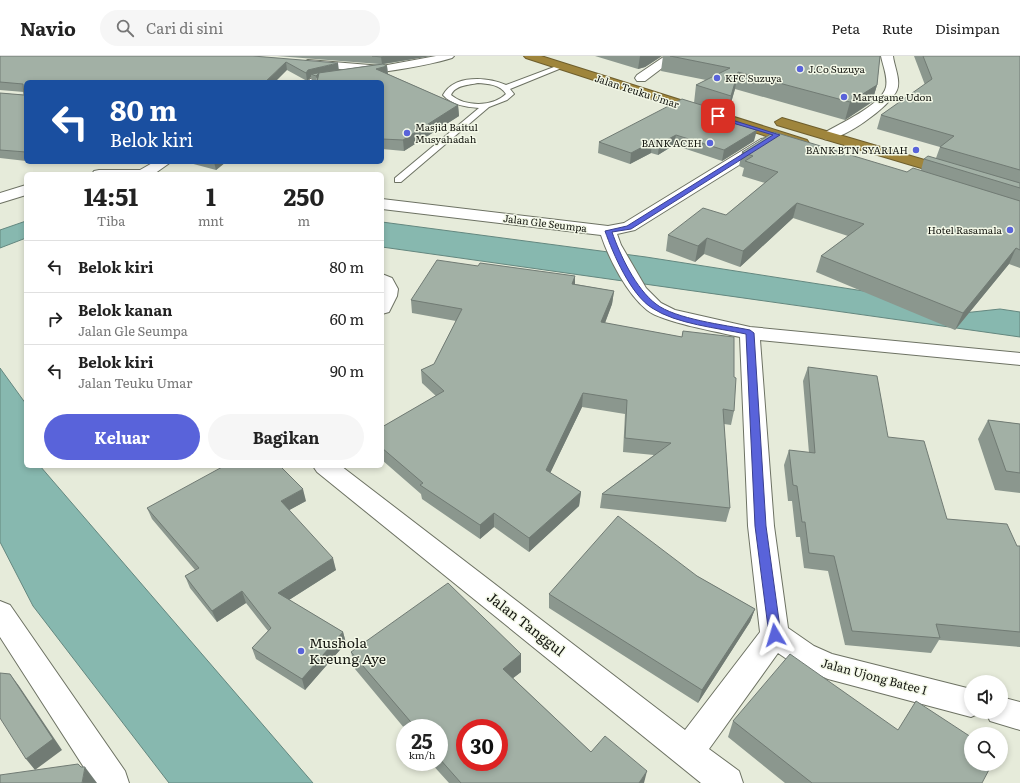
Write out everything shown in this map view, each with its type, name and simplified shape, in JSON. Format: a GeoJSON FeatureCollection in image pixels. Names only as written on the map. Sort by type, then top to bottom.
{"type":"FeatureCollection","features":[{"type":"Feature","properties":{"kind":"highway","name":"Jalan Teuku Umar"},"geometry":{"type":"LineString","coordinates":[[538,61],[566,61],[641,78],[656,83]]}},
{"type":"Feature","properties":{"kind":"highway","name":"Jalan Teuku Umar"},"geometry":{"type":"LineString","coordinates":[[566,61],[609,83],[815,147]]}},
{"type":"Feature","properties":{"kind":"highway"},"geometry":{"type":"LineString","coordinates":[[769,118],[959,175]]}},
{"type":"Feature","properties":{"kind":"street"},"geometry":{"type":"LineString","coordinates":[[369,56],[400,67]]}},
{"type":"Feature","properties":{"kind":"street"},"geometry":{"type":"LineString","coordinates":[[322,80],[351,73],[400,67],[448,56]]}},
{"type":"Feature","properties":{"kind":"street"},"geometry":{"type":"LineString","coordinates":[[641,78],[672,56]]}},
{"type":"Feature","properties":{"kind":"street"},"geometry":{"type":"LineString","coordinates":[[829,136],[872,109],[887,96],[891,90],[892,83],[886,56]]}},
{"type":"Feature","properties":{"kind":"street"},"geometry":{"type":"LineString","coordinates":[[295,62],[382,69]]}},
{"type":"Feature","properties":{"kind":"street","name":"Jalan Gle Seumpa"},"geometry":{"type":"LineString","coordinates":[[384,204],[611,238],[777,135]]}},
{"type":"Feature","properties":{"kind":"street"},"geometry":{"type":"LineString","coordinates":[[147,172],[161,164]]}},
{"type":"Feature","properties":{"kind":"street"},"geometry":{"type":"LineString","coordinates":[[0,198],[24,191]]}},
{"type":"Feature","properties":{"kind":"street"},"geometry":{"type":"LineString","coordinates":[[611,238],[638,291],[654,307],[669,314],[750,333],[1020,359]]}},
{"type":"Feature","properties":{"kind":"street"},"geometry":{"type":"LineString","coordinates":[[384,281],[390,288],[384,303]]}},
{"type":"Feature","properties":{"kind":"street"},"geometry":{"type":"LineString","coordinates":[[688,751],[775,635],[761,526],[750,333]]}},
{"type":"Feature","properties":{"kind":"street","name":"Jalan Tanggul"},"geometry":{"type":"LineString","coordinates":[[329,468],[727,783]]}},
{"type":"Feature","properties":{"kind":"street"},"geometry":{"type":"LineString","coordinates":[[0,613],[113,783]]}},
{"type":"Feature","properties":{"kind":"street","name":"Jalan Ujong Batee I"},"geometry":{"type":"LineString","coordinates":[[775,635],[804,655],[822,664],[964,701]]}},
{"type":"Feature","properties":{"kind":"street"},"geometry":{"type":"LineString","coordinates":[[1008,713],[1020,716]]}},
{"type":"Feature","properties":{"kind":"lane"},"geometry":{"type":"LineString","coordinates":[[506,88],[566,61]]}},
{"type":"Feature","properties":{"kind":"lane"},"geometry":{"type":"LineString","coordinates":[[494,83],[507,78]]}},
{"type":"Feature","properties":{"kind":"lane"},"geometry":{"type":"LineString","coordinates":[[469,82],[494,83],[506,88],[510,94],[508,97],[488,104],[461,104],[450,98],[447,92],[454,86],[469,82]]}},
{"type":"Feature","properties":{"kind":"lane"},"geometry":{"type":"LineString","coordinates":[[398,180],[488,104]]}},
{"type":"Feature","properties":{"kind":"water"},"geometry":{"type":"Polygon","coordinates":[[[24,222],[24,239],[0,248],[0,230],[24,222]]]}},
{"type":"Feature","properties":{"kind":"water"},"geometry":{"type":"Polygon","coordinates":[[[384,222],[646,257],[870,292],[945,315],[1000,309],[1020,312],[1020,337],[384,247],[384,222]]]}},
{"type":"Feature","properties":{"kind":"water"},"geometry":{"type":"Polygon","coordinates":[[[0,368],[24,401],[24,468],[42,468],[313,783],[169,783],[33,606],[0,542],[0,368]]]}},
{"type":"Feature","properties":{"kind":"building"},"geometry":{"type":"Polygon","coordinates":[[[0,56],[253,56],[338,63],[308,70],[306,73],[286,62],[267,80],[24,80],[24,95],[23,84],[0,82],[0,56]]]}},
{"type":"Feature","properties":{"kind":"building"},"geometry":{"type":"Polygon","coordinates":[[[670,56],[880,56],[877,85],[850,102],[738,72],[731,96],[696,85],[730,68],[670,56]]]}},
{"type":"Feature","properties":{"kind":"building"},"geometry":{"type":"Polygon","coordinates":[[[923,56],[1020,56],[1020,170],[940,147],[954,136],[881,115],[932,79],[923,56]]]}},
{"type":"Feature","properties":{"kind":"building"},"geometry":{"type":"Polygon","coordinates":[[[383,64],[387,66],[376,69],[458,105],[403,140],[384,139],[384,80],[317,80],[319,73],[316,76],[311,74],[383,64]]]}},
{"type":"Feature","properties":{"kind":"building"},"geometry":{"type":"Polygon","coordinates":[[[0,93],[24,95],[24,152],[0,150],[0,93]]]}},
{"type":"Feature","properties":{"kind":"building"},"geometry":{"type":"Polygon","coordinates":[[[682,99],[727,113],[724,120],[757,130],[724,150],[676,135],[659,144],[652,142],[631,153],[599,142],[682,99]]]}},
{"type":"Feature","properties":{"kind":"building"},"geometry":{"type":"Polygon","coordinates":[[[774,132],[907,172],[913,168],[1020,201],[1020,250],[1016,248],[963,313],[821,256],[864,224],[797,203],[743,251],[707,238],[698,246],[668,235],[703,208],[726,215],[778,172],[745,161],[753,156],[742,152],[774,132]]]}},
{"type":"Feature","properties":{"kind":"building"},"geometry":{"type":"Polygon","coordinates":[[[928,156],[1020,183],[1020,188],[924,159],[928,156]]]}},
{"type":"Feature","properties":{"kind":"building"},"geometry":{"type":"Polygon","coordinates":[[[437,260],[478,266],[480,263],[575,276],[572,284],[614,291],[601,322],[682,337],[683,331],[734,337],[734,377],[736,378],[734,411],[723,409],[730,508],[602,494],[671,443],[625,438],[627,400],[583,393],[546,470],[581,492],[529,538],[494,513],[480,525],[420,485],[423,483],[384,450],[384,426],[444,391],[421,370],[434,364],[462,309],[411,300],[437,260]]]}},
{"type":"Feature","properties":{"kind":"building"},"geometry":{"type":"Polygon","coordinates":[[[808,367],[877,376],[888,437],[924,441],[947,519],[1007,524],[1017,546],[1020,546],[1020,632],[936,624],[940,638],[852,631],[834,556],[809,553],[805,522],[802,522],[797,486],[793,485],[789,450],[815,453],[808,367]]]}},
{"type":"Feature","properties":{"kind":"building"},"geometry":{"type":"Polygon","coordinates":[[[988,420],[1020,424],[1020,473],[1006,471],[988,420]]]}},
{"type":"Feature","properties":{"kind":"building"},"geometry":{"type":"Polygon","coordinates":[[[220,468],[282,468],[303,489],[281,501],[333,558],[278,593],[343,632],[302,679],[252,648],[271,628],[242,591],[212,611],[185,576],[199,568],[147,508],[220,468]]]}},
{"type":"Feature","properties":{"kind":"building"},"geometry":{"type":"Polygon","coordinates":[[[618,516],[697,576],[755,609],[702,690],[549,594],[618,516]]]}},
{"type":"Feature","properties":{"kind":"building"},"geometry":{"type":"Polygon","coordinates":[[[448,583],[521,654],[503,669],[591,752],[605,736],[647,771],[639,783],[461,783],[448,768],[448,719],[408,719],[351,652],[448,583]]]}},
{"type":"Feature","properties":{"kind":"building"},"geometry":{"type":"Polygon","coordinates":[[[790,654],[898,730],[916,701],[964,732],[964,771],[988,771],[982,783],[812,783],[733,721],[790,654]]]}},
{"type":"Feature","properties":{"kind":"building"},"geometry":{"type":"Polygon","coordinates":[[[0,673],[10,674],[53,739],[26,759],[0,718],[0,673]]]}},
{"type":"Feature","properties":{"kind":"building"},"geometry":{"type":"Polygon","coordinates":[[[78,764],[81,767],[85,767],[82,783],[0,783],[0,775],[78,764]]]}},
{"type":"Feature","properties":{"kind":"place","name":"J.Co Suzuya"},"geometry":{"type":"Point","coordinates":[800,69]}},
{"type":"Feature","properties":{"kind":"place","name":"KFC Suzuya"},"geometry":{"type":"Point","coordinates":[717,78]}},
{"type":"Feature","properties":{"kind":"place","name":"Marugame Udon"},"geometry":{"type":"Point","coordinates":[844,97]}},
{"type":"Feature","properties":{"kind":"place","name":"Masjid Baitul Musyahadah"},"geometry":{"type":"Point","coordinates":[407,133]}},
{"type":"Feature","properties":{"kind":"place","name":"BANK ACEH"},"geometry":{"type":"Point","coordinates":[710,143]}},
{"type":"Feature","properties":{"kind":"place","name":"BANK BTN SYARIAH"},"geometry":{"type":"Point","coordinates":[916,150]}},
{"type":"Feature","properties":{"kind":"place","name":"Hotel Rasamala"},"geometry":{"type":"Point","coordinates":[1010,230]}},
{"type":"Feature","properties":{"kind":"place","name":"Mushola Kreung Aye"},"geometry":{"type":"Point","coordinates":[301,651]}},
{"type":"Feature","properties":{"kind":"route"},"geometry":{"type":"LineString","coordinates":[[718,116],[777,135],[629,227],[620,230],[608,231],[613,245],[638,291],[654,307],[678,317],[750,333],[761,526],[775,635]]}}]}
